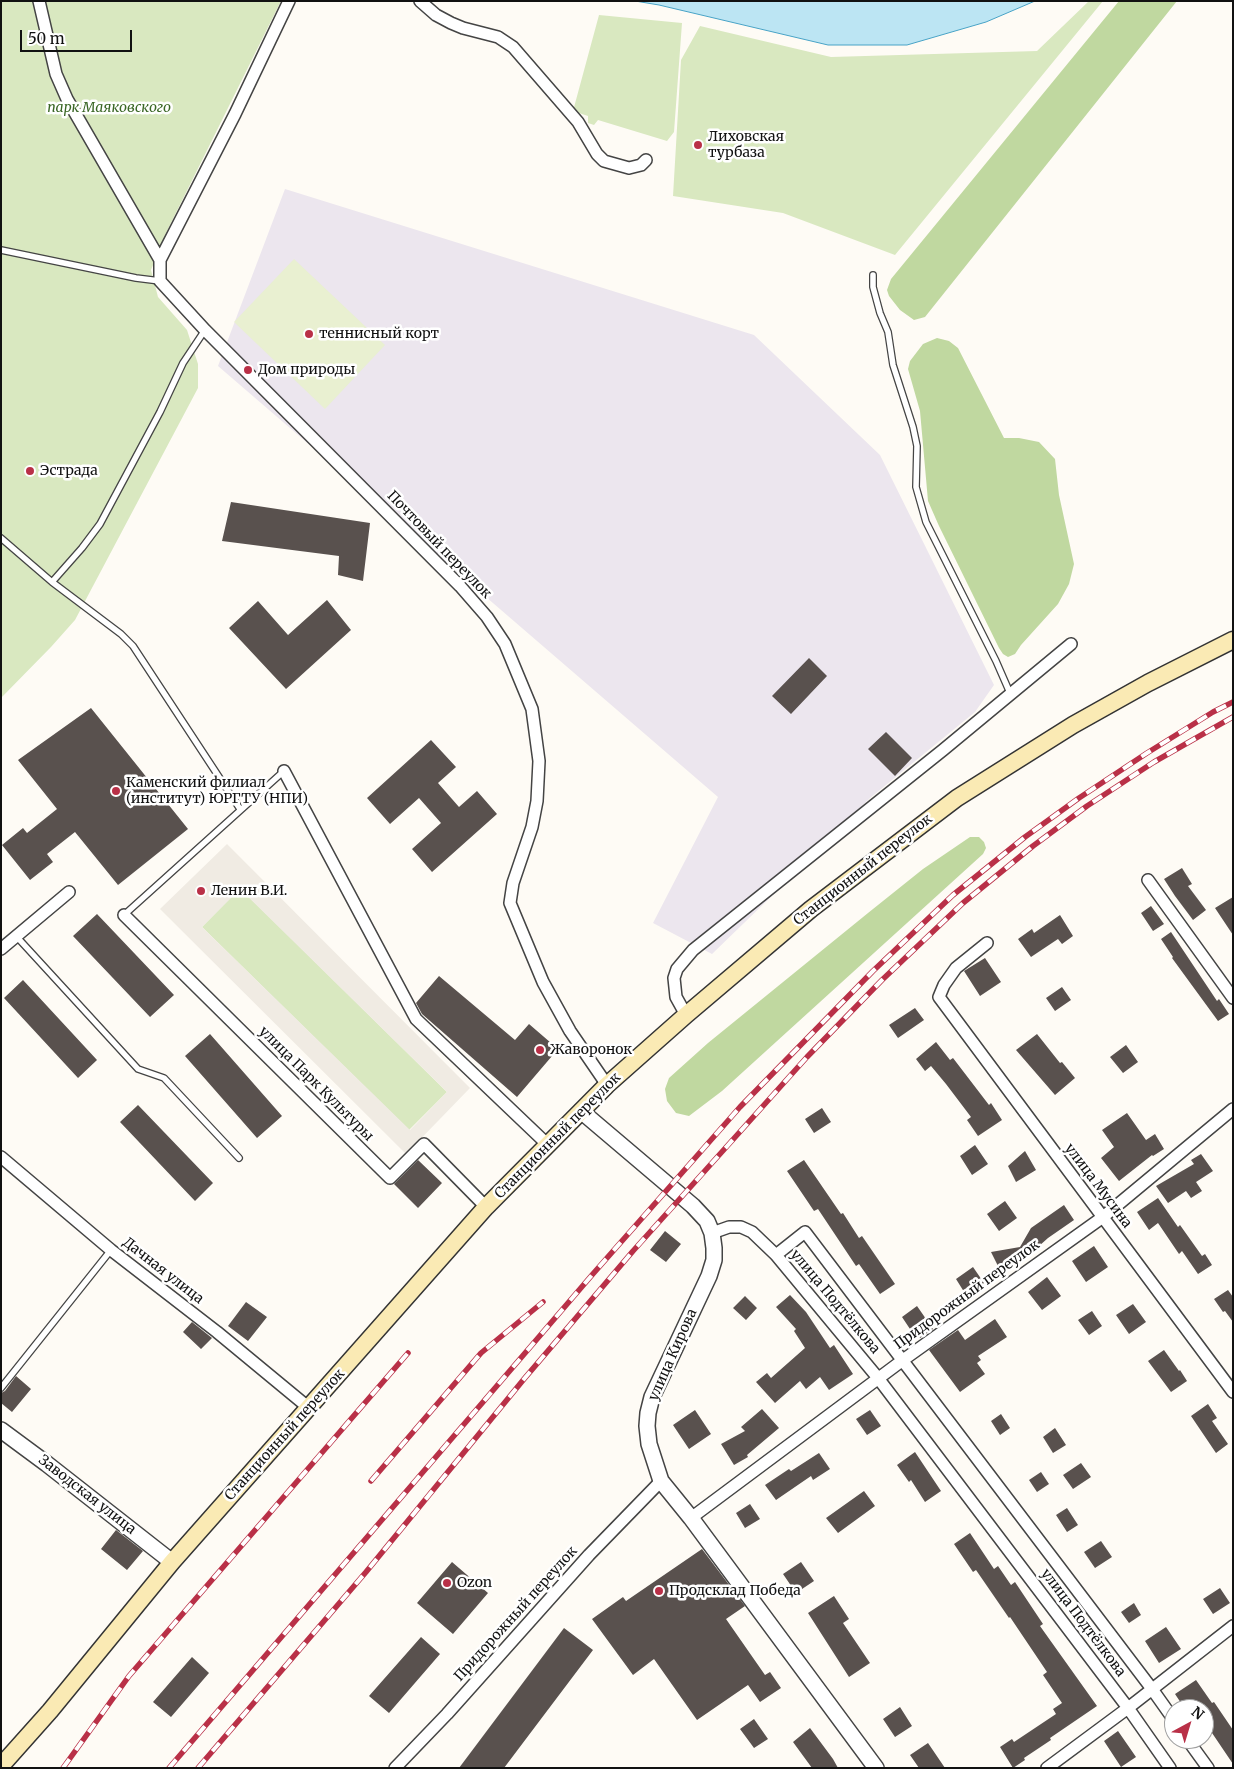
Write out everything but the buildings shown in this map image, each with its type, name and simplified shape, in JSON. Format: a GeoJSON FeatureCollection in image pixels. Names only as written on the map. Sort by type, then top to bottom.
{"type":"FeatureCollection","features":[{"type":"Feature","properties":{"kind":"main road","name":"Станционный переулок"},"geometry":{"type":"LineString","coordinates":[[1,1766],[50,1711],[172,1562],[486,1207],[607,1085],[811,909],[958,798],[1073,725],[1148,682],[1233,640]]}},
{"type":"Feature","properties":{"kind":"street"},"geometry":{"type":"LineString","coordinates":[[39,1],[56,74],[67,99],[160,260]]}},
{"type":"Feature","properties":{"kind":"street"},"geometry":{"type":"LineString","coordinates":[[160,281],[160,260],[235,114],[289,1]]}},
{"type":"Feature","properties":{"kind":"street"},"geometry":{"type":"LineString","coordinates":[[420,1],[436,15],[451,23],[498,37],[513,47],[578,122],[604,161],[629,168],[641,165],[646,160]]}},
{"type":"Feature","properties":{"kind":"street","name":"Почтовый переулок"},"geometry":{"type":"LineString","coordinates":[[160,281],[204,330],[460,586],[486,617],[505,644],[532,710],[539,761],[537,801],[532,827],[513,883],[510,903],[543,982],[570,1031],[607,1085]]}},
{"type":"Feature","properties":{"kind":"street"},"geometry":{"type":"LineString","coordinates":[[686,1015],[676,997],[674,978],[677,969],[693,950],[943,750],[1071,644]]}},
{"type":"Feature","properties":{"kind":"street"},"geometry":{"type":"LineString","coordinates":[[284,771],[416,1018],[547,1144]]}},
{"type":"Feature","properties":{"kind":"street"},"geometry":{"type":"LineString","coordinates":[[1148,880],[1233,998]]}},
{"type":"Feature","properties":{"kind":"street"},"geometry":{"type":"LineString","coordinates":[[1,949],[68,892]]}},
{"type":"Feature","properties":{"kind":"street","name":"улица Парк Культуры"},"geometry":{"type":"LineString","coordinates":[[124,915],[390,1178],[424,1144],[486,1207]]}},
{"type":"Feature","properties":{"kind":"street","name":"улица Мусина"},"geometry":{"type":"LineString","coordinates":[[987,943],[956,968],[944,985],[939,997],[1233,1392]]}},
{"type":"Feature","properties":{"kind":"street","name":"Придорожный переулок"},"geometry":{"type":"LineString","coordinates":[[691,1518],[878,1378],[1103,1217],[1233,1109]]}},
{"type":"Feature","properties":{"kind":"street","name":"улица Кирова"},"geometry":{"type":"LineString","coordinates":[[581,1111],[693,1206],[706,1221],[712,1233],[714,1260],[709,1276],[656,1390],[648,1413],[649,1444],[661,1481],[691,1518],[876,1768]]}},
{"type":"Feature","properties":{"kind":"street","name":"Дачная улица"},"geometry":{"type":"LineString","coordinates":[[1,1157],[10,1167],[111,1250],[217,1332],[309,1408]]}},
{"type":"Feature","properties":{"kind":"street"},"geometry":{"type":"LineString","coordinates":[[712,1233],[741,1227],[752,1232],[776,1255]]}},
{"type":"Feature","properties":{"kind":"street","name":"улица Подтёлкова"},"geometry":{"type":"LineString","coordinates":[[1164,1706],[805,1232],[776,1255],[878,1378],[1128,1708],[1170,1768]]}},
{"type":"Feature","properties":{"kind":"street","name":"Заводская улица"},"geometry":{"type":"LineString","coordinates":[[1,1430],[172,1562]]}},
{"type":"Feature","properties":{"kind":"street","name":"Придорожный переулок"},"geometry":{"type":"LineString","coordinates":[[395,1768],[589,1555],[661,1481]]}},
{"type":"Feature","properties":{"kind":"street"},"geometry":{"type":"LineString","coordinates":[[1047,1768],[1233,1626]]}},
{"type":"Feature","properties":{"kind":"street"},"geometry":{"type":"LineString","coordinates":[[1194,1749],[1208,1768]]}},
{"type":"Feature","properties":{"kind":"lane"},"geometry":{"type":"LineString","coordinates":[[1,250],[136,278],[160,281]]}},
{"type":"Feature","properties":{"kind":"lane"},"geometry":{"type":"LineString","coordinates":[[873,275],[873,288],[888,332],[893,366],[914,427],[917,446],[916,487],[926,522],[996,661],[1010,693]]}},
{"type":"Feature","properties":{"kind":"lane"},"geometry":{"type":"LineString","coordinates":[[52,582],[100,524],[160,412],[183,363],[204,330]]}},
{"type":"Feature","properties":{"kind":"lane"},"geometry":{"type":"LineString","coordinates":[[1,538],[52,582],[133,646],[240,810]]}},
{"type":"Feature","properties":{"kind":"lane"},"geometry":{"type":"LineString","coordinates":[[124,915],[284,771]]}},
{"type":"Feature","properties":{"kind":"lane"},"geometry":{"type":"LineString","coordinates":[[16,936],[138,1069],[164,1078],[239,1158]]}},
{"type":"Feature","properties":{"kind":"lane"},"geometry":{"type":"LineString","coordinates":[[1,1388],[111,1250]]}},
{"type":"Feature","properties":{"kind":"shaded area"},"geometry":{"type":"Polygon","coordinates":[[[285,189],[754,335],[880,455],[994,685],[975,712],[870,798],[712,954],[653,923],[718,797],[218,366],[285,189]]]}},
{"type":"Feature","properties":{"kind":"shaded area"},"geometry":{"type":"Polygon","coordinates":[[[227,844],[470,1088],[406,1154],[160,909],[227,844]],[[240,889],[202,927],[410,1130],[447,1092],[240,889]]]}},
{"type":"Feature","properties":{"kind":"green space","name":"парк Маяковского"},"geometry":{"type":"Polygon","coordinates":[[[1,1],[281,1],[165,235],[151,270],[158,297],[187,330],[198,364],[198,388],[75,620],[1,698],[1,1]]]}},
{"type":"Feature","properties":{"kind":"green space"},"geometry":{"type":"Polygon","coordinates":[[[1089,1],[1103,1],[895,255],[783,213],[673,196],[681,60],[700,26],[831,57],[1037,51],[1089,1]]]}},
{"type":"Feature","properties":{"kind":"green space"},"geometry":{"type":"Polygon","coordinates":[[[1119,1],[1177,1],[925,317],[914,320],[900,310],[889,296],[887,290],[891,279],[1119,1]]]}},
{"type":"Feature","properties":{"kind":"green space"},"geometry":{"type":"Polygon","coordinates":[[[599,15],[682,23],[674,132],[667,141],[598,120],[594,125],[588,123],[588,116],[573,111],[599,15]]]}},
{"type":"Feature","properties":{"kind":"green space","name":"теннисный корт"},"geometry":{"type":"Polygon","coordinates":[[[294,259],[385,345],[325,409],[234,322],[294,259]]]}},
{"type":"Feature","properties":{"kind":"green space"},"geometry":{"type":"Polygon","coordinates":[[[937,338],[949,341],[958,348],[1004,438],[1019,438],[1039,442],[1055,459],[1059,495],[1074,564],[1069,584],[1058,604],[1015,654],[1008,657],[999,648],[928,501],[920,411],[908,369],[910,361],[923,344],[937,338]]]}},
{"type":"Feature","properties":{"kind":"green space"},"geometry":{"type":"Polygon","coordinates":[[[970,837],[979,837],[984,842],[986,848],[983,854],[722,1091],[689,1116],[676,1113],[667,1101],[665,1089],[669,1078],[708,1043],[868,913],[923,869],[970,837]]]}},
{"type":"Feature","properties":{"kind":"green space"},"geometry":{"type":"Polygon","coordinates":[[[240,888],[447,1092],[409,1130],[202,927],[240,888]]]}},
{"type":"Feature","properties":{"kind":"water"},"geometry":{"type":"Polygon","coordinates":[[[635,1],[1035,1],[986,22],[907,45],[828,45],[635,1]]]}},
{"type":"Feature","properties":{"kind":"railway"},"geometry":{"type":"LineString","coordinates":[[169,1768],[592,1275],[740,1107],[873,971],[953,895],[1025,837],[1147,753],[1213,712],[1233,702]]}},
{"type":"Feature","properties":{"kind":"railway"},"geometry":{"type":"LineString","coordinates":[[198,1768],[366,1572],[524,1379],[633,1251],[807,1057],[882,980],[963,903],[1033,846],[1087,806],[1154,762],[1233,717]]}},
{"type":"Feature","properties":{"kind":"railway"},"geometry":{"type":"LineString","coordinates":[[371,1481],[481,1353],[543,1302]]}},
{"type":"Feature","properties":{"kind":"railway"},"geometry":{"type":"LineString","coordinates":[[63,1768],[129,1676],[408,1353]]}},
{"type":"Feature","properties":{"kind":"place","name":"Лиховская турбаза"},"geometry":{"type":"Point","coordinates":[698,145]}},
{"type":"Feature","properties":{"kind":"place","name":"теннисный корт"},"geometry":{"type":"Point","coordinates":[309,334]}},
{"type":"Feature","properties":{"kind":"place","name":"Дом природы"},"geometry":{"type":"Point","coordinates":[248,370]}},
{"type":"Feature","properties":{"kind":"place","name":"Эстрада"},"geometry":{"type":"Point","coordinates":[30,471]}},
{"type":"Feature","properties":{"kind":"place","name":"Каменский филиал (институт) ЮРГТУ (НПИ)"},"geometry":{"type":"Point","coordinates":[116,791]}},
{"type":"Feature","properties":{"kind":"place","name":"Ленин В.И."},"geometry":{"type":"Point","coordinates":[201,891]}},
{"type":"Feature","properties":{"kind":"place","name":"Жаворонок"},"geometry":{"type":"Point","coordinates":[540,1050]}},
{"type":"Feature","properties":{"kind":"place","name":"Ozon"},"geometry":{"type":"Point","coordinates":[447,1583]}},
{"type":"Feature","properties":{"kind":"place","name":"Продсклад Победа"},"geometry":{"type":"Point","coordinates":[659,1591]}}]}
